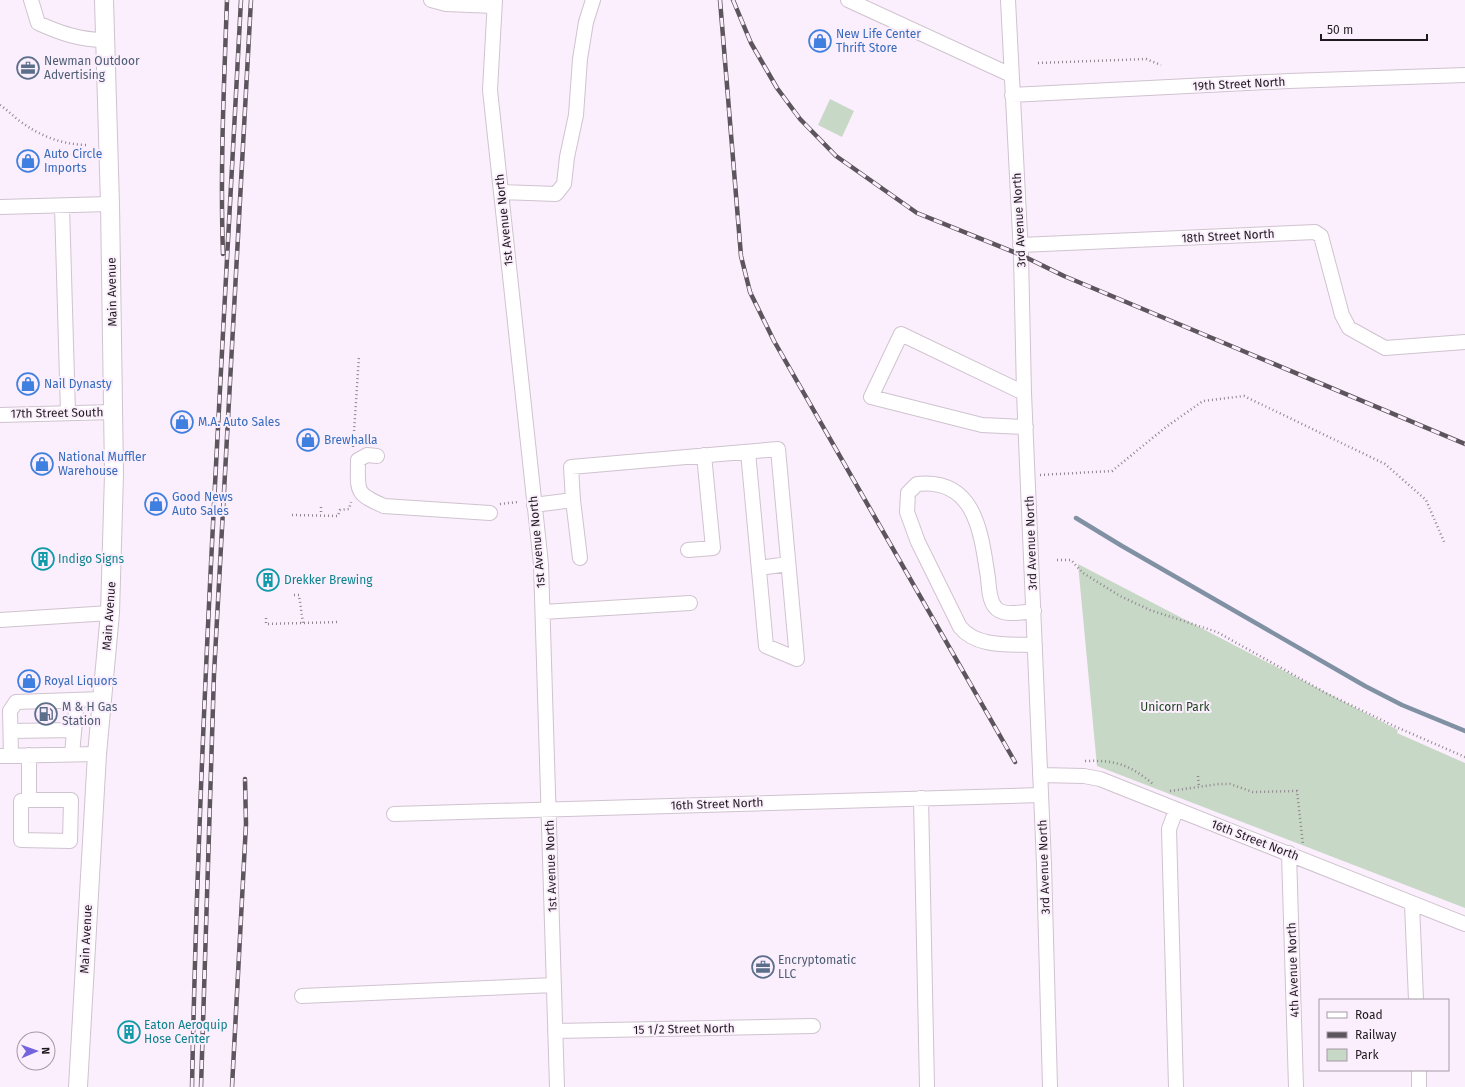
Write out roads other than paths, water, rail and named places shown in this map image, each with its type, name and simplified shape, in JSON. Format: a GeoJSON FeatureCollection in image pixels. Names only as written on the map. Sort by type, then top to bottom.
{"type":"FeatureCollection","features":[{"type":"Feature","properties":{"kind":"main road","name":"Main Avenue"},"geometry":{"type":"LineString","coordinates":[[78,1087],[97,754],[110,613],[114,412],[104,0]]}},
{"type":"Feature","properties":{"kind":"street"},"geometry":{"type":"LineString","coordinates":[[31,0],[38,23],[66,35],[88,40],[104,40]]}},
{"type":"Feature","properties":{"kind":"street"},"geometry":{"type":"LineString","coordinates":[[431,0],[446,4],[494,3]]}},
{"type":"Feature","properties":{"kind":"street"},"geometry":{"type":"LineString","coordinates":[[501,192],[556,194],[564,184],[567,157],[576,115],[580,59],[586,22],[593,0]]}},
{"type":"Feature","properties":{"kind":"street"},"geometry":{"type":"LineString","coordinates":[[848,0],[1011,75]]}},
{"type":"Feature","properties":{"kind":"street","name":"3rd Avenue North"},"geometry":{"type":"LineString","coordinates":[[1008,0],[1020,245],[1024,393],[1041,795],[1050,1087]]}},
{"type":"Feature","properties":{"kind":"street","name":"1st Avenue North"},"geometry":{"type":"LineString","coordinates":[[494,3],[490,90],[541,564],[557,1087]]}},
{"type":"Feature","properties":{"kind":"street","name":"19th Street North"},"geometry":{"type":"LineString","coordinates":[[1012,95],[1289,81],[1465,75]]}},
{"type":"Feature","properties":{"kind":"street"},"geometry":{"type":"LineString","coordinates":[[0,207],[110,204]]}},
{"type":"Feature","properties":{"kind":"street"},"geometry":{"type":"LineString","coordinates":[[62,206],[68,413]]}},
{"type":"Feature","properties":{"kind":"street","name":"18th Street North"},"geometry":{"type":"LineString","coordinates":[[1020,245],[1315,232],[1320,236],[1342,315],[1349,328],[1385,348],[1465,342]]}},
{"type":"Feature","properties":{"kind":"street"},"geometry":{"type":"LineString","coordinates":[[1024,393],[901,334],[871,397],[982,426],[1026,427]]}},
{"type":"Feature","properties":{"kind":"street","name":"17th Street South"},"geometry":{"type":"LineString","coordinates":[[0,415],[114,412]]}},
{"type":"Feature","properties":{"kind":"street"},"geometry":{"type":"LineString","coordinates":[[580,558],[571,468],[778,449],[797,660],[766,646],[748,452]]}},
{"type":"Feature","properties":{"kind":"street"},"geometry":{"type":"LineString","coordinates":[[371,456],[358,460],[358,487],[362,496],[372,501],[384,506],[495,508]]}},
{"type":"Feature","properties":{"kind":"street"},"geometry":{"type":"LineString","coordinates":[[688,550],[712,548],[704,456]]}},
{"type":"Feature","properties":{"kind":"street"},"geometry":{"type":"LineString","coordinates":[[1034,611],[1015,613],[1002,612],[995,608],[991,598],[982,539],[969,506],[957,494],[942,485],[929,483],[917,484],[908,494],[907,512],[918,542],[960,626],[966,634],[982,642],[1035,645]]}},
{"type":"Feature","properties":{"kind":"street"},"geometry":{"type":"LineString","coordinates":[[534,505],[573,500]]}},
{"type":"Feature","properties":{"kind":"street"},"geometry":{"type":"LineString","coordinates":[[759,568],[788,564]]}},
{"type":"Feature","properties":{"kind":"street"},"geometry":{"type":"LineString","coordinates":[[543,612],[690,603]]}},
{"type":"Feature","properties":{"kind":"street"},"geometry":{"type":"LineString","coordinates":[[0,620],[110,613]]}},
{"type":"Feature","properties":{"kind":"street"},"geometry":{"type":"LineString","coordinates":[[97,754],[6,756],[11,731],[10,712],[16,702],[102,699]]}},
{"type":"Feature","properties":{"kind":"street"},"geometry":{"type":"LineString","coordinates":[[72,754],[77,700]]}},
{"type":"Feature","properties":{"kind":"street"},"geometry":{"type":"LineString","coordinates":[[11,731],[74,730]]}},
{"type":"Feature","properties":{"kind":"street"},"geometry":{"type":"LineString","coordinates":[[29,755],[29,800]]}},
{"type":"Feature","properties":{"kind":"street","name":"16th Street North"},"geometry":{"type":"LineString","coordinates":[[1040,775],[1084,776],[1100,779],[1176,810],[1305,859],[1412,904],[1465,924]]}},
{"type":"Feature","properties":{"kind":"street","name":"16th Street North"},"geometry":{"type":"LineString","coordinates":[[394,814],[1041,795]]}},
{"type":"Feature","properties":{"kind":"street"},"geometry":{"type":"LineString","coordinates":[[921,798],[927,1087]]}},
{"type":"Feature","properties":{"kind":"street"},"geometry":{"type":"LineString","coordinates":[[92,844],[70,841],[21,840],[21,800],[71,800],[94,804]]}},
{"type":"Feature","properties":{"kind":"street"},"geometry":{"type":"LineString","coordinates":[[70,841],[71,800]]}},
{"type":"Feature","properties":{"kind":"street"},"geometry":{"type":"LineString","coordinates":[[1176,810],[1169,829],[1176,1087]]}},
{"type":"Feature","properties":{"kind":"street","name":"4th Avenue North"},"geometry":{"type":"LineString","coordinates":[[1289,853],[1296,1087]]}},
{"type":"Feature","properties":{"kind":"street"},"geometry":{"type":"LineString","coordinates":[[1412,904],[1416,999]]}},
{"type":"Feature","properties":{"kind":"street"},"geometry":{"type":"LineString","coordinates":[[302,996],[554,985]]}},
{"type":"Feature","properties":{"kind":"street","name":"15 1/2 Street North"},"geometry":{"type":"LineString","coordinates":[[555,1031],[813,1026]]}},
{"type":"Feature","properties":{"kind":"street"},"geometry":{"type":"LineString","coordinates":[[1419,1071],[1419,1087]]}},
{"type":"Feature","properties":{"kind":"waterway"},"geometry":{"type":"LineString","coordinates":[[1076,518],[1365,686],[1402,705],[1465,731]]}},
{"type":"Feature","properties":{"kind":"railway"},"geometry":{"type":"LineString","coordinates":[[223,254],[222,159],[227,0]]}},
{"type":"Feature","properties":{"kind":"railway"},"geometry":{"type":"LineString","coordinates":[[192,1087],[195,951],[206,679],[241,0]]}},
{"type":"Feature","properties":{"kind":"railway"},"geometry":{"type":"LineString","coordinates":[[201,1087],[214,674],[251,0]]}},
{"type":"Feature","properties":{"kind":"railway"},"geometry":{"type":"LineString","coordinates":[[720,0],[741,256],[750,292],[774,341],[1015,762]]}},
{"type":"Feature","properties":{"kind":"railway"},"geometry":{"type":"LineString","coordinates":[[733,0],[751,43],[777,88],[800,119],[836,156],[917,213],[1021,255],[1064,276],[1465,444]]}},
{"type":"Feature","properties":{"kind":"railway"},"geometry":{"type":"LineString","coordinates":[[232,1087],[246,824],[245,779]]}},
{"type":"Feature","properties":{"kind":"place","name":"New Life Center Thrift Store"},"geometry":{"type":"Point","coordinates":[820,41]}},
{"type":"Feature","properties":{"kind":"place","name":"Newman Outdoor Advertising"},"geometry":{"type":"Point","coordinates":[28,68]}},
{"type":"Feature","properties":{"kind":"place","name":"Auto Circle Imports"},"geometry":{"type":"Point","coordinates":[28,161]}},
{"type":"Feature","properties":{"kind":"place","name":"Nail Dynasty"},"geometry":{"type":"Point","coordinates":[28,384]}},
{"type":"Feature","properties":{"kind":"place","name":"M.A. Auto Sales"},"geometry":{"type":"Point","coordinates":[182,422]}},
{"type":"Feature","properties":{"kind":"place","name":"Brewhalla"},"geometry":{"type":"Point","coordinates":[308,440]}},
{"type":"Feature","properties":{"kind":"place","name":"National Muffler Warehouse"},"geometry":{"type":"Point","coordinates":[42,464]}},
{"type":"Feature","properties":{"kind":"place","name":"Good News Auto Sales"},"geometry":{"type":"Point","coordinates":[156,504]}},
{"type":"Feature","properties":{"kind":"place","name":"Indigo Signs"},"geometry":{"type":"Point","coordinates":[43,559]}},
{"type":"Feature","properties":{"kind":"place","name":"Drekker Brewing"},"geometry":{"type":"Point","coordinates":[268,580]}},
{"type":"Feature","properties":{"kind":"place","name":"Royal Liquors"},"geometry":{"type":"Point","coordinates":[29,681]}},
{"type":"Feature","properties":{"kind":"place","name":"M & H Gas Station"},"geometry":{"type":"Point","coordinates":[46,714]}},
{"type":"Feature","properties":{"kind":"place","name":"Encryptomatic LLC"},"geometry":{"type":"Point","coordinates":[763,967]}},
{"type":"Feature","properties":{"kind":"place","name":"Eaton Aeroquip Hose Center"},"geometry":{"type":"Point","coordinates":[129,1032]}},
{"type":"Feature","properties":{"kind":"park label","name":"Unicorn Park"},"geometry":{"type":"Point","coordinates":[1175,707]}}]}
